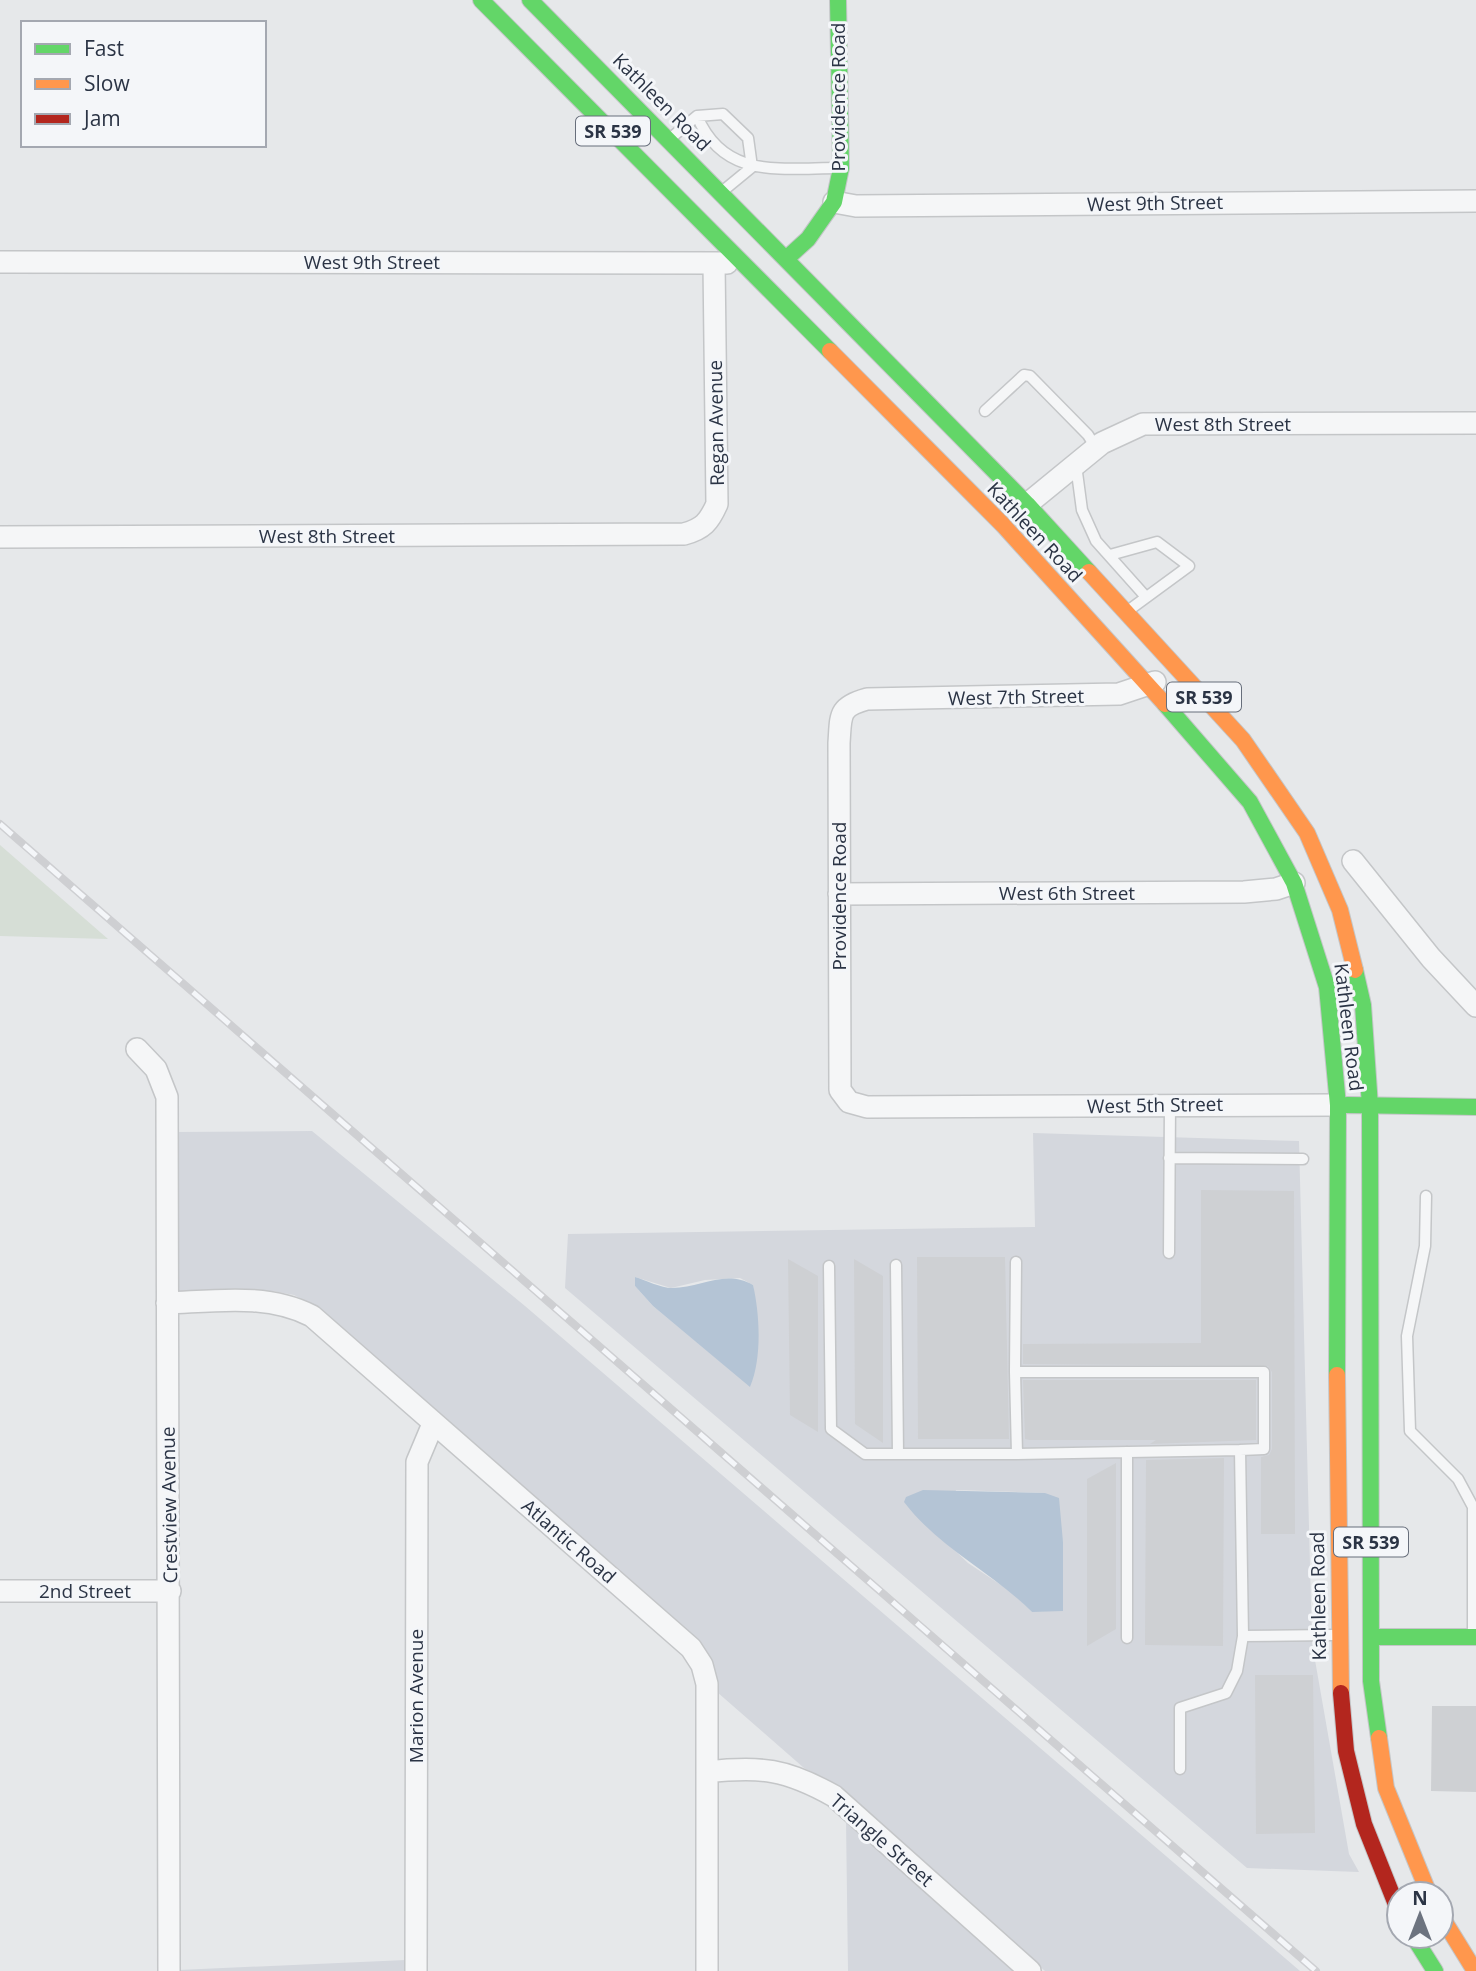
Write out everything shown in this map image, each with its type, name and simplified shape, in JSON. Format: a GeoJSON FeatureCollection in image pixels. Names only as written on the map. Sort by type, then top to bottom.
{"type":"FeatureCollection","features":[{"type":"Feature","properties":{"kind":"main road","name":"Kathleen Road"},"geometry":{"type":"LineString","coordinates":[[481,0],[1003,525],[1250,802],[1294,883],[1312,932],[1327,987],[1338,1105],[1337,1507],[1342,1702],[1354,1791],[1385,1880]]}},
{"type":"Feature","properties":{"kind":"main road","name":"Kathleen Road"},"geometry":{"type":"LineString","coordinates":[[530,0],[1027,504],[1126,611],[1243,740],[1307,833],[1326,873],[1340,910],[1363,1005],[1370,1106],[1371,1681],[1386,1788],[1402,1834],[1423,1880]]}},
{"type":"Feature","properties":{"kind":"main road","name":"Providence Road"},"geometry":{"type":"LineString","coordinates":[[786,259],[808,239],[834,202],[841,168],[838,0]]}},
{"type":"Feature","properties":{"kind":"main road"},"geometry":{"type":"LineString","coordinates":[[744,264],[762,264],[780,271],[868,360],[892,367]]}},
{"type":"Feature","properties":{"kind":"main road","name":"West 5th Street"},"geometry":{"type":"LineString","coordinates":[[1338,1105],[1476,1107]]}},
{"type":"Feature","properties":{"kind":"main road"},"geometry":{"type":"LineString","coordinates":[[1337,1507],[1350,1543],[1352,1602],[1358,1618],[1372,1637],[1474,1637]]}},
{"type":"Feature","properties":{"kind":"main road"},"geometry":{"type":"LineString","coordinates":[[1340,1634],[1354,1666],[1363,1766],[1372,1796],[1380,1811],[1402,1834]]}},
{"type":"Feature","properties":{"kind":"main road"},"geometry":{"type":"LineString","coordinates":[[1455,1939],[1475,1971]]}},
{"type":"Feature","properties":{"kind":"main road"},"geometry":{"type":"LineString","coordinates":[[1422,1950],[1435,1971]]}},
{"type":"Feature","properties":{"kind":"street","name":"West 9th Street"},"geometry":{"type":"LineString","coordinates":[[834,202],[856,206],[1476,201]]}},
{"type":"Feature","properties":{"kind":"street","name":"West 9th Street"},"geometry":{"type":"LineString","coordinates":[[0,262],[744,264]]}},
{"type":"Feature","properties":{"kind":"street","name":"Regan Avenue"},"geometry":{"type":"LineString","coordinates":[[653,534],[684,534],[700,529],[710,519],[717,504],[714,263]]}},
{"type":"Feature","properties":{"kind":"street","name":"West 8th Street"},"geometry":{"type":"LineString","coordinates":[[1003,525],[1096,448],[1126,429],[1143,424],[1476,423]]}},
{"type":"Feature","properties":{"kind":"street","name":"West 8th Street"},"geometry":{"type":"LineString","coordinates":[[0,537],[653,534]]}},
{"type":"Feature","properties":{"kind":"street","name":"West 7th Street"},"geometry":{"type":"LineString","coordinates":[[849,704],[867,699],[1119,694],[1149,686],[1178,669]]}},
{"type":"Feature","properties":{"kind":"street","name":"Providence Road"},"geometry":{"type":"LineString","coordinates":[[840,1090],[839,743],[841,715],[849,704]]}},
{"type":"Feature","properties":{"kind":"street"},"geometry":{"type":"LineString","coordinates":[[1353,860],[1431,958],[1476,1006]]}},
{"type":"Feature","properties":{"kind":"street","name":"West 6th Street"},"geometry":{"type":"LineString","coordinates":[[839,894],[1244,892],[1276,889],[1294,883]]}},
{"type":"Feature","properties":{"kind":"street","name":"Crestview Avenue"},"geometry":{"type":"LineString","coordinates":[[138,1049],[156,1069],[167,1097],[169,1971]]}},
{"type":"Feature","properties":{"kind":"street","name":"West 5th Street"},"geometry":{"type":"LineString","coordinates":[[840,1090],[849,1102],[867,1107],[1338,1105]]}},
{"type":"Feature","properties":{"kind":"street","name":"Atlantic Road"},"geometry":{"type":"LineString","coordinates":[[167,1303],[271,1301],[290,1304],[312,1316],[691,1648],[702,1665],[707,1684],[707,1971]]}},
{"type":"Feature","properties":{"kind":"street","name":"Marion Avenue"},"geometry":{"type":"LineString","coordinates":[[416,1971],[417,1462],[433,1424]]}},
{"type":"Feature","properties":{"kind":"street","name":"2nd Street"},"geometry":{"type":"LineString","coordinates":[[0,1591],[170,1591]]}},
{"type":"Feature","properties":{"kind":"street","name":"Triangle Street"},"geometry":{"type":"LineString","coordinates":[[707,1772],[749,1767],[776,1770],[805,1780],[834,1796],[1030,1971]]}},
{"type":"Feature","properties":{"kind":"lane"},"geometry":{"type":"LineString","coordinates":[[670,139],[697,116],[723,114],[748,138],[752,167]]}},
{"type":"Feature","properties":{"kind":"lane"},"geometry":{"type":"LineString","coordinates":[[697,116],[705,135],[730,158],[752,167],[841,168]]}},
{"type":"Feature","properties":{"kind":"lane"},"geometry":{"type":"LineString","coordinates":[[721,192],[752,167]]}},
{"type":"Feature","properties":{"kind":"lane"},"geometry":{"type":"LineString","coordinates":[[985,411],[1024,375],[1030,376],[1079,426],[1096,448]]}},
{"type":"Feature","properties":{"kind":"lane"},"geometry":{"type":"LineString","coordinates":[[1076,465],[1082,510],[1096,541],[1146,597]]}},
{"type":"Feature","properties":{"kind":"lane"},"geometry":{"type":"LineString","coordinates":[[1075,556],[1096,541]]}},
{"type":"Feature","properties":{"kind":"lane"},"geometry":{"type":"LineString","coordinates":[[1110,555],[1157,542],[1189,566],[1126,611]]}},
{"type":"Feature","properties":{"kind":"lane"},"geometry":{"type":"LineString","coordinates":[[1168,1253],[1170,1104]]}},
{"type":"Feature","properties":{"kind":"lane"},"geometry":{"type":"LineString","coordinates":[[1169,1158],[1303,1159]]}},
{"type":"Feature","properties":{"kind":"lane"},"geometry":{"type":"LineString","coordinates":[[1426,1196],[1425,1246],[1406,1336],[1410,1431],[1458,1479],[1473,1507],[1474,1637]]}},
{"type":"Feature","properties":{"kind":"lane"},"geometry":{"type":"LineString","coordinates":[[1016,1262],[1017,1454]]}},
{"type":"Feature","properties":{"kind":"lane"},"geometry":{"type":"LineString","coordinates":[[896,1265],[898,1454]]}},
{"type":"Feature","properties":{"kind":"lane"},"geometry":{"type":"LineString","coordinates":[[829,1266],[831,1429],[865,1454],[1264,1449],[1264,1371],[1016,1371]]}},
{"type":"Feature","properties":{"kind":"lane"},"geometry":{"type":"LineString","coordinates":[[1180,1769],[1180,1708],[1226,1693],[1237,1671],[1243,1636],[1240,1450]]}},
{"type":"Feature","properties":{"kind":"lane"},"geometry":{"type":"LineString","coordinates":[[1127,1452],[1127,1638]]}},
{"type":"Feature","properties":{"kind":"lane"},"geometry":{"type":"LineString","coordinates":[[1243,1636],[1340,1634]]}},
{"type":"Feature","properties":{"kind":"shaded area"},"geometry":{"type":"Polygon","coordinates":[[[0,845],[108,939],[0,936],[0,845]]]}},
{"type":"Feature","properties":{"kind":"shaded area"},"geometry":{"type":"Polygon","coordinates":[[[312,1131],[525,1306],[1300,1971],[1045,1971],[839,1788],[804,1768],[717,1692],[716,1681],[445,1419],[318,1308],[294,1295],[273,1291],[177,1292],[176,1132],[312,1131]]]}},
{"type":"Feature","properties":{"kind":"shaded area"},"geometry":{"type":"Polygon","coordinates":[[[1033,1133],[1299,1141],[1312,1643],[1349,1854],[1359,1872],[1247,1868],[565,1288],[568,1234],[1035,1227],[1033,1133]],[[635,1277],[635,1286],[653,1306],[750,1386],[757,1353],[753,1285],[740,1278],[705,1280],[671,1288],[635,1277]],[[956,1490],[945,1541],[968,1563],[1013,1593],[1032,1612],[1063,1542],[1045,1493],[956,1490]]]}},
{"type":"Feature","properties":{"kind":"shaded area"},"geometry":{"type":"Polygon","coordinates":[[[846,1820],[948,1912],[1015,1971],[848,1971],[846,1820]]]}},
{"type":"Feature","properties":{"kind":"shaded area"},"geometry":{"type":"Polygon","coordinates":[[[406,1960],[406,1971],[179,1971],[179,1970],[406,1960]]]}},
{"type":"Feature","properties":{"kind":"water"},"geometry":{"type":"Polygon","coordinates":[[[635,1277],[672,1288],[723,1279],[753,1285],[759,1337],[757,1363],[750,1387],[653,1306],[635,1286],[635,1277]]]}},
{"type":"Feature","properties":{"kind":"water"},"geometry":{"type":"Polygon","coordinates":[[[923,1490],[1045,1493],[1059,1498],[1063,1542],[1063,1611],[1032,1612],[933,1533],[904,1502],[906,1497],[923,1490]]]}},
{"type":"Feature","properties":{"kind":"building"},"geometry":{"type":"Polygon","coordinates":[[[1201,1190],[1294,1191],[1295,1534],[1261,1534],[1261,1457],[1269,1455],[1272,1449],[1272,1372],[1268,1366],[1023,1364],[1023,1344],[1201,1343],[1201,1190]]]}},
{"type":"Feature","properties":{"kind":"building"},"geometry":{"type":"Polygon","coordinates":[[[917,1257],[1005,1257],[1009,1439],[918,1439],[917,1257]]]}},
{"type":"Feature","properties":{"kind":"building"},"geometry":{"type":"Polygon","coordinates":[[[788,1259],[818,1276],[818,1432],[790,1415],[788,1259]]]}},
{"type":"Feature","properties":{"kind":"building"},"geometry":{"type":"Polygon","coordinates":[[[854,1259],[883,1276],[883,1443],[855,1424],[854,1259]]]}},
{"type":"Feature","properties":{"kind":"building"},"geometry":{"type":"Polygon","coordinates":[[[1023,1380],[1256,1380],[1256,1440],[1150,1444],[1156,1440],[1025,1439],[1023,1380]]]}},
{"type":"Feature","properties":{"kind":"building"},"geometry":{"type":"Polygon","coordinates":[[[1224,1458],[1223,1646],[1145,1645],[1146,1460],[1224,1458]]]}},
{"type":"Feature","properties":{"kind":"building"},"geometry":{"type":"Polygon","coordinates":[[[1116,1463],[1116,1629],[1087,1646],[1087,1479],[1116,1463]]]}},
{"type":"Feature","properties":{"kind":"building"},"geometry":{"type":"Polygon","coordinates":[[[1255,1675],[1313,1675],[1315,1833],[1256,1834],[1255,1675]]]}},
{"type":"Feature","properties":{"kind":"building"},"geometry":{"type":"Polygon","coordinates":[[[1432,1706],[1476,1706],[1476,1792],[1431,1791],[1432,1706]]]}},
{"type":"Feature","properties":{"kind":"railway"},"geometry":{"type":"LineString","coordinates":[[0,824],[1316,1971]]}},
{"type":"Feature","properties":{"kind":"traffic: fast"},"geometry":{"type":"LineString","coordinates":[[481,0],[830,351]]}},
{"type":"Feature","properties":{"kind":"traffic: fast"},"geometry":{"type":"LineString","coordinates":[[530,0],[1027,504],[1089,572]]}},
{"type":"Feature","properties":{"kind":"traffic: fast"},"geometry":{"type":"LineString","coordinates":[[786,259],[808,239],[834,202],[841,168],[838,0]]}},
{"type":"Feature","properties":{"kind":"traffic: fast"},"geometry":{"type":"LineString","coordinates":[[1165,704],[1250,802],[1294,883],[1327,987],[1338,1105],[1337,1375]]}},
{"type":"Feature","properties":{"kind":"traffic: fast"},"geometry":{"type":"LineString","coordinates":[[1355,970],[1363,1005],[1370,1106],[1371,1681],[1379,1738]]}},
{"type":"Feature","properties":{"kind":"traffic: fast"},"geometry":{"type":"LineString","coordinates":[[1347,1105],[1476,1107]]}},
{"type":"Feature","properties":{"kind":"traffic: fast"},"geometry":{"type":"LineString","coordinates":[[1372,1637],[1476,1637]]}},
{"type":"Feature","properties":{"kind":"traffic: fast"},"geometry":{"type":"LineString","coordinates":[[1422,1950],[1435,1971]]}},
{"type":"Feature","properties":{"kind":"traffic: slow"},"geometry":{"type":"LineString","coordinates":[[830,351],[1003,525],[1165,704]]}},
{"type":"Feature","properties":{"kind":"traffic: slow"},"geometry":{"type":"LineString","coordinates":[[1089,572],[1243,740],[1307,833],[1340,910],[1355,970]]}},
{"type":"Feature","properties":{"kind":"traffic: slow"},"geometry":{"type":"LineString","coordinates":[[1337,1375],[1341,1693]]}},
{"type":"Feature","properties":{"kind":"traffic: slow"},"geometry":{"type":"LineString","coordinates":[[1379,1738],[1386,1788],[1423,1880]]}},
{"type":"Feature","properties":{"kind":"traffic: slow"},"geometry":{"type":"LineString","coordinates":[[1455,1939],[1475,1971]]}},
{"type":"Feature","properties":{"kind":"traffic: jam"},"geometry":{"type":"LineString","coordinates":[[1341,1693],[1346,1751],[1364,1824],[1386,1880]]}}]}
